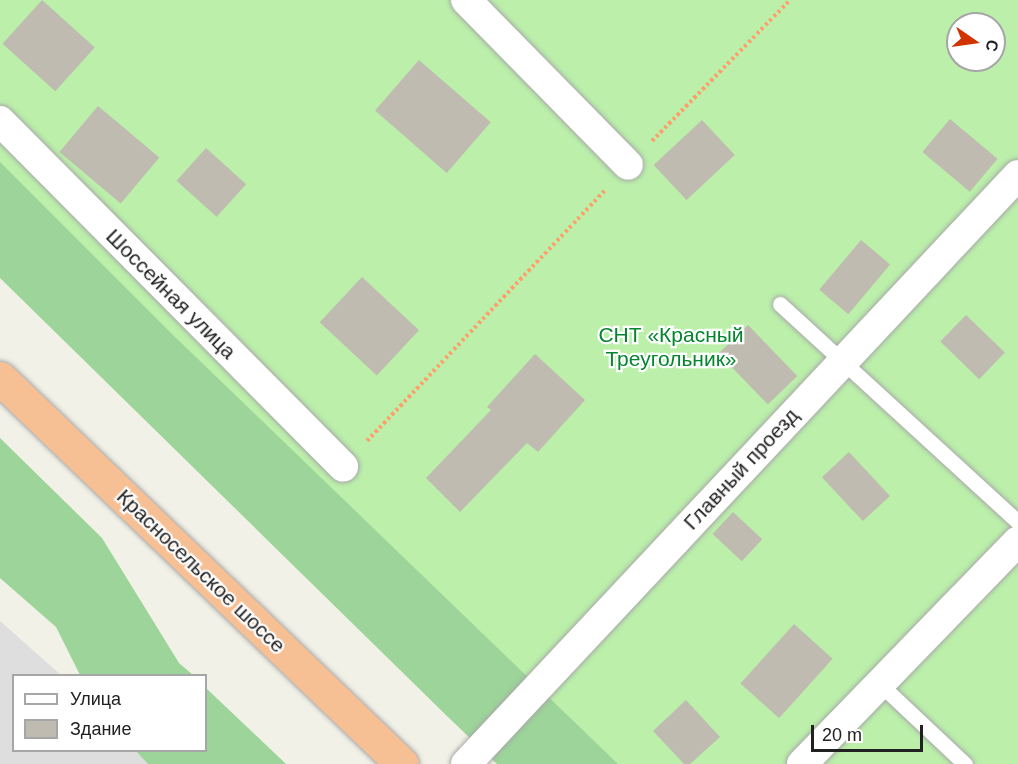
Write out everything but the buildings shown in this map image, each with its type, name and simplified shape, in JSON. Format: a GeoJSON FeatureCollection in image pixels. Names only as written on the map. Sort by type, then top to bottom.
{"type":"FeatureCollection","features":[{"type":"Feature","properties":{"kind":"highway","name":"Красносельское шоссе"},"geometry":{"type":"LineString","coordinates":[[0,378],[402,764]]}},
{"type":"Feature","properties":{"kind":"street"},"geometry":{"type":"LineString","coordinates":[[466,0],[628,165]]}},
{"type":"Feature","properties":{"kind":"street","name":"Шоссейная улица"},"geometry":{"type":"LineString","coordinates":[[0,121],[343,467]]}},
{"type":"Feature","properties":{"kind":"street","name":"Главный проезд"},"geometry":{"type":"LineString","coordinates":[[466,764],[839,363],[1018,175]]}},
{"type":"Feature","properties":{"kind":"street"},"geometry":{"type":"LineString","coordinates":[[802,764],[1018,542]]}},
{"type":"Feature","properties":{"kind":"lane"},"geometry":{"type":"LineString","coordinates":[[780,304],[839,363],[1018,522]]}},
{"type":"Feature","properties":{"kind":"lane"},"geometry":{"type":"LineString","coordinates":[[880,684],[965,764]]}},
{"type":"Feature","properties":{"kind":"path"},"geometry":{"type":"LineString","coordinates":[[343,467],[628,165],[790,0]]}},
{"type":"Feature","properties":{"kind":"shaded area"},"geometry":{"type":"Polygon","coordinates":[[[0,621],[60,674],[12,674],[12,752],[145,752],[159,764],[0,764],[0,621]]]}},
{"type":"Feature","properties":{"kind":"green space","name":"СНТ «Красный Треугольник»"},"geometry":{"type":"Polygon","coordinates":[[[0,0],[1018,0],[1018,764],[599,764],[0,166],[0,0]]]}},
{"type":"Feature","properties":{"kind":"green space"},"geometry":{"type":"Polygon","coordinates":[[[0,162],[174,336],[618,764],[497,764],[448,717],[0,278],[0,162]]]}},
{"type":"Feature","properties":{"kind":"green space"},"geometry":{"type":"Polygon","coordinates":[[[0,438],[102,538],[179,663],[192,674],[80,674],[56,627],[0,578],[0,438]]]}},
{"type":"Feature","properties":{"kind":"green space"},"geometry":{"type":"Polygon","coordinates":[[[207,689],[286,764],[148,764],[137,752],[207,752],[207,689]]]}}]}
